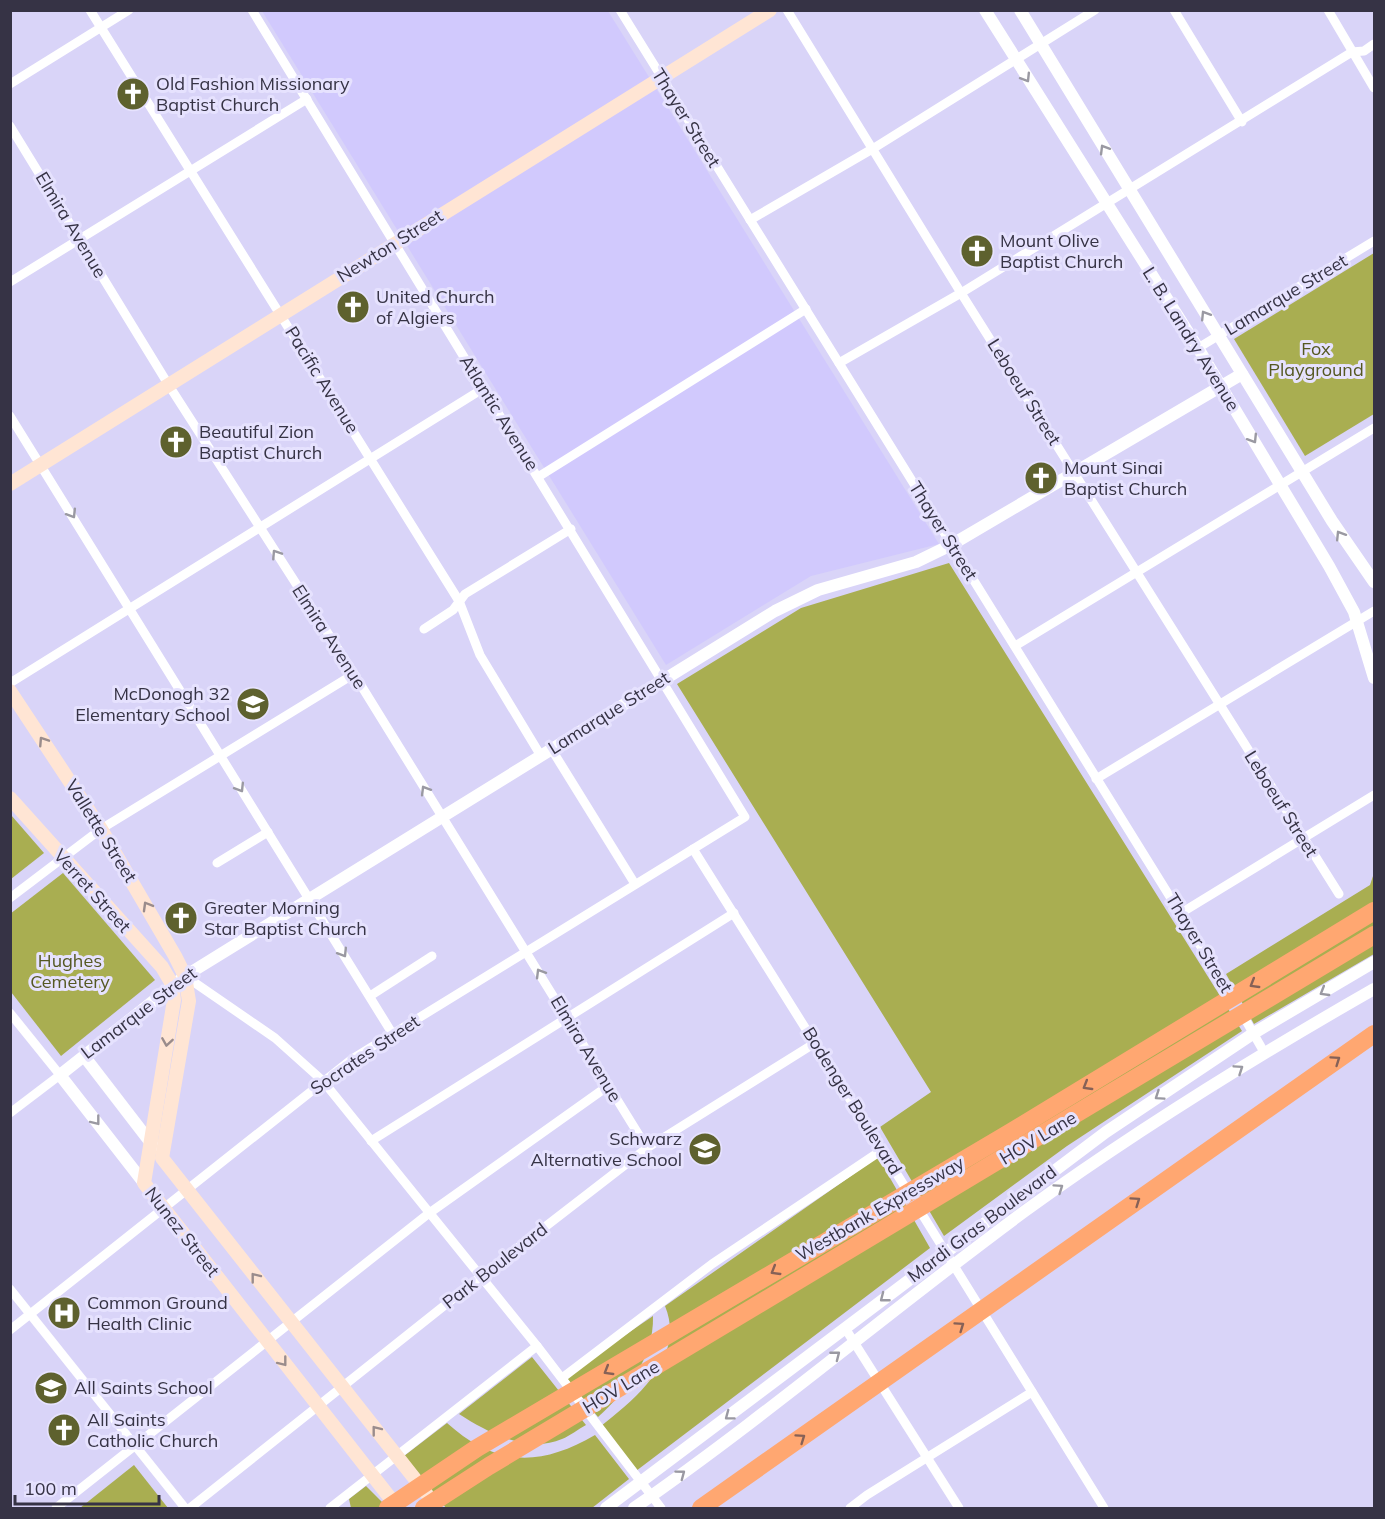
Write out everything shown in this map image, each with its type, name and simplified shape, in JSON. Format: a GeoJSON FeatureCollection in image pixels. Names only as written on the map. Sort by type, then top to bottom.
{"type":"FeatureCollection","features":[{"type":"Feature","properties":{"kind":"highway","name":"Westbank Expressway"},"geometry":{"type":"LineString","coordinates":[[388,1509],[487,1442],[1011,1132],[1374,911]]}},
{"type":"Feature","properties":{"kind":"highway","name":"HOV Lane"},"geometry":{"type":"LineString","coordinates":[[424,1509],[509,1455],[1374,935]]}},
{"type":"Feature","properties":{"kind":"highway"},"geometry":{"type":"LineString","coordinates":[[701,1509],[1374,1034]]}},
{"type":"Feature","properties":{"kind":"main road","name":"Newton Street"},"geometry":{"type":"LineString","coordinates":[[10,484],[770,10]]}},
{"type":"Feature","properties":{"kind":"main road","name":"Vallette Street"},"geometry":{"type":"LineString","coordinates":[[10,691],[101,829],[185,976]]}},
{"type":"Feature","properties":{"kind":"main road","name":"Verret Street"},"geometry":{"type":"LineString","coordinates":[[10,798],[162,967],[172,984]]}},
{"type":"Feature","properties":{"kind":"main road"},"geometry":{"type":"LineString","coordinates":[[162,1158],[189,1001],[185,976]]}},
{"type":"Feature","properties":{"kind":"main road"},"geometry":{"type":"LineString","coordinates":[[144,1183],[174,1000],[172,984]]}},
{"type":"Feature","properties":{"kind":"main road","name":"Nunez Street"},"geometry":{"type":"LineString","coordinates":[[162,1158],[439,1509]]}},
{"type":"Feature","properties":{"kind":"main road","name":"Nunez Street"},"geometry":{"type":"LineString","coordinates":[[144,1183],[398,1509]]}},
{"type":"Feature","properties":{"kind":"street","name":"Pacific Avenue"},"geometry":{"type":"LineString","coordinates":[[90,10],[459,601],[480,656],[635,884]]}},
{"type":"Feature","properties":{"kind":"street"},"geometry":{"type":"LineString","coordinates":[[10,84],[129,10]]}},
{"type":"Feature","properties":{"kind":"street","name":"Atlantic Avenue"},"geometry":{"type":"LineString","coordinates":[[252,10],[745,817]]}},
{"type":"Feature","properties":{"kind":"street","name":"Thayer Street"},"geometry":{"type":"LineString","coordinates":[[620,10],[1096,780],[1181,913],[1264,1052]]}},
{"type":"Feature","properties":{"kind":"street","name":"Leboeuf Street"},"geometry":{"type":"LineString","coordinates":[[787,10],[874,148],[961,293],[1339,894]]}},
{"type":"Feature","properties":{"kind":"street","name":"L. B. Landry Avenue"},"geometry":{"type":"LineString","coordinates":[[985,10],[1198,348],[1329,566],[1357,622],[1374,678]]}},
{"type":"Feature","properties":{"kind":"street","name":"L. B. Landry Avenue"},"geometry":{"type":"LineString","coordinates":[[1020,10],[1349,550],[1374,582]]}},
{"type":"Feature","properties":{"kind":"street"},"geometry":{"type":"LineString","coordinates":[[750,220],[874,148],[1095,10]]}},
{"type":"Feature","properties":{"kind":"street"},"geometry":{"type":"LineString","coordinates":[[1174,10],[1242,122]]}},
{"type":"Feature","properties":{"kind":"street"},"geometry":{"type":"LineString","coordinates":[[1328,10],[1374,88]]}},
{"type":"Feature","properties":{"kind":"street"},"geometry":{"type":"LineString","coordinates":[[838,363],[961,293],[1353,52],[1364,51],[1374,44]]}},
{"type":"Feature","properties":{"kind":"street"},"geometry":{"type":"LineString","coordinates":[[10,282],[307,99]]}},
{"type":"Feature","properties":{"kind":"street","name":"Elmira Avenue"},"geometry":{"type":"LineString","coordinates":[[10,126],[168,384],[354,674],[442,818],[528,952],[647,1149]]}},
{"type":"Feature","properties":{"kind":"street","name":"Lamarque Street"},"geometry":{"type":"LineString","coordinates":[[1198,348],[1374,241]]}},
{"type":"Feature","properties":{"kind":"street"},"geometry":{"type":"LineString","coordinates":[[538,477],[806,309]]}},
{"type":"Feature","properties":{"kind":"street","name":"Lamarque Street"},"geometry":{"type":"LineString","coordinates":[[10,1113],[172,984],[775,611],[818,590],[907,565],[951,546],[1242,374]]}},
{"type":"Feature","properties":{"kind":"street"},"geometry":{"type":"LineString","coordinates":[[10,683],[484,388]]}},
{"type":"Feature","properties":{"kind":"street"},"geometry":{"type":"LineString","coordinates":[[10,416],[392,1033]]}},
{"type":"Feature","properties":{"kind":"street"},"geometry":{"type":"LineString","coordinates":[[1015,646],[1374,428]]}},
{"type":"Feature","properties":{"kind":"street"},"geometry":{"type":"LineString","coordinates":[[424,629],[453,610],[465,594],[570,529]]}},
{"type":"Feature","properties":{"kind":"street"},"geometry":{"type":"LineString","coordinates":[[1096,780],[1374,611]]}},
{"type":"Feature","properties":{"kind":"street"},"geometry":{"type":"LineString","coordinates":[[10,898],[101,829],[219,754],[354,674]]}},
{"type":"Feature","properties":{"kind":"street"},"geometry":{"type":"LineString","coordinates":[[1181,913],[1374,795]]}},
{"type":"Feature","properties":{"kind":"street","name":"Socrates Street"},"geometry":{"type":"LineString","coordinates":[[10,1330],[323,1081],[392,1033],[528,952],[745,817]]}},
{"type":"Feature","properties":{"kind":"street"},"geometry":{"type":"LineString","coordinates":[[217,863],[268,832]]}},
{"type":"Feature","properties":{"kind":"street","name":"Bodenger Boulevard"},"geometry":{"type":"LineString","coordinates":[[693,849],[955,1264],[1104,1509]]}},
{"type":"Feature","properties":{"kind":"street"},"geometry":{"type":"LineString","coordinates":[[370,1141],[734,913]]}},
{"type":"Feature","properties":{"kind":"street"},"geometry":{"type":"LineString","coordinates":[[370,996],[432,956]]}},
{"type":"Feature","properties":{"kind":"street","name":"Mardi Gras Boulevard"},"geometry":{"type":"LineString","coordinates":[[606,1509],[946,1250],[1106,1132],[1254,1033],[1374,962]]}},
{"type":"Feature","properties":{"kind":"street"},"geometry":{"type":"LineString","coordinates":[[185,976],[275,1038],[323,1081],[479,1278],[537,1346],[661,1509]]}},
{"type":"Feature","properties":{"kind":"street","name":"Mardi Gras Boulevard"},"geometry":{"type":"LineString","coordinates":[[634,1509],[955,1264],[1116,1148],[1264,1052],[1374,989]]}},
{"type":"Feature","properties":{"kind":"street","name":"Nunez Street"},"geometry":{"type":"LineString","coordinates":[[10,1013],[144,1183]]}},
{"type":"Feature","properties":{"kind":"street","name":"Park Boulevard"},"geometry":{"type":"LineString","coordinates":[[190,1509],[479,1278],[647,1149],[815,1042]]}},
{"type":"Feature","properties":{"kind":"street","name":"Nunez Street"},"geometry":{"type":"LineString","coordinates":[[84,1056],[162,1158]]}},
{"type":"Feature","properties":{"kind":"street"},"geometry":{"type":"LineString","coordinates":[[56,1509],[266,1340],[428,1214],[608,1086]]}},
{"type":"Feature","properties":{"kind":"street"},"geometry":{"type":"LineString","coordinates":[[562,1378],[711,1264],[882,1150]]}},
{"type":"Feature","properties":{"kind":"street"},"geometry":{"type":"LineString","coordinates":[[10,1289],[185,1509]]}},
{"type":"Feature","properties":{"kind":"street"},"geometry":{"type":"LineString","coordinates":[[845,1328],[959,1509]]}},
{"type":"Feature","properties":{"kind":"street"},"geometry":{"type":"LineString","coordinates":[[330,1509],[537,1346]]}},
{"type":"Feature","properties":{"kind":"street"},"geometry":{"type":"LineString","coordinates":[[850,1509],[927,1457],[1032,1392]]}},
{"type":"Feature","properties":{"kind":"shaded area"},"geometry":{"type":"Polygon","coordinates":[[[262,11],[608,11],[939,544],[811,576],[666,665],[262,11]]]}},
{"type":"Feature","properties":{"kind":"green space","name":"Fox Playground"},"geometry":{"type":"Polygon","coordinates":[[[1374,253],[1374,414],[1305,456],[1234,339],[1374,253]]]}},
{"type":"Feature","properties":{"kind":"green space"},"geometry":{"type":"Polygon","coordinates":[[[949,563],[1242,1031],[1067,1146],[944,1236],[880,1127],[931,1092],[677,684],[801,608],[949,563]]]}},
{"type":"Feature","properties":{"kind":"green space"},"geometry":{"type":"Polygon","coordinates":[[[11,815],[44,853],[10,879],[11,815]]]}},
{"type":"Feature","properties":{"kind":"green space","name":"Hughes Cemetery"},"geometry":{"type":"Polygon","coordinates":[[[63,873],[155,980],[61,1056],[11,992],[10,914],[63,873]]]}},
{"type":"Feature","properties":{"kind":"green space"},"geometry":{"type":"Polygon","coordinates":[[[1374,873],[1374,954],[1254,1024],[1226,974],[1370,885],[1374,873]]]}},
{"type":"Feature","properties":{"kind":"green space"},"geometry":{"type":"Polygon","coordinates":[[[878,1157],[930,1248],[636,1471],[601,1426],[643,1389],[663,1359],[669,1342],[670,1325],[665,1306],[878,1157]]]}},
{"type":"Feature","properties":{"kind":"green space"},"geometry":{"type":"Polygon","coordinates":[[[653,1316],[649,1346],[637,1373],[598,1417],[565,1376],[653,1316]]]}},
{"type":"Feature","properties":{"kind":"green space"},"geometry":{"type":"Polygon","coordinates":[[[532,1357],[586,1425],[562,1439],[535,1444],[495,1434],[459,1414],[532,1357]]]}},
{"type":"Feature","properties":{"kind":"green space"},"geometry":{"type":"Polygon","coordinates":[[[447,1423],[483,1448],[501,1455],[519,1458],[556,1453],[595,1435],[629,1479],[592,1508],[446,1508],[404,1456],[447,1423]]]}},
{"type":"Feature","properties":{"kind":"green space"},"geometry":{"type":"Polygon","coordinates":[[[134,1465],[168,1508],[80,1508],[134,1465]]]}},
{"type":"Feature","properties":{"kind":"green space"},"geometry":{"type":"Polygon","coordinates":[[[366,1486],[388,1508],[351,1508],[349,1499],[366,1486]]]}},
{"type":"Feature","properties":{"kind":"place","name":"Old Fashion Missionary Baptist Church"},"geometry":{"type":"Point","coordinates":[133,94]}},
{"type":"Feature","properties":{"kind":"place","name":"Mount Olive Baptist Church"},"geometry":{"type":"Point","coordinates":[977,251]}},
{"type":"Feature","properties":{"kind":"place","name":"United Church of Algiers"},"geometry":{"type":"Point","coordinates":[353,307]}},
{"type":"Feature","properties":{"kind":"place","name":"Beautiful Zion Baptist Church"},"geometry":{"type":"Point","coordinates":[176,442]}},
{"type":"Feature","properties":{"kind":"place","name":"Mount Sinai Baptist Church"},"geometry":{"type":"Point","coordinates":[1041,478]}},
{"type":"Feature","properties":{"kind":"place","name":"McDonogh 32 Elementary School"},"geometry":{"type":"Point","coordinates":[253,704]}},
{"type":"Feature","properties":{"kind":"place","name":"Greater Morning Star Baptist Church"},"geometry":{"type":"Point","coordinates":[181,918]}},
{"type":"Feature","properties":{"kind":"place","name":"Schwarz Alternative School"},"geometry":{"type":"Point","coordinates":[705,1149]}},
{"type":"Feature","properties":{"kind":"place","name":"Common Ground Health Clinic"},"geometry":{"type":"Point","coordinates":[64,1313]}},
{"type":"Feature","properties":{"kind":"place","name":"All Saints School"},"geometry":{"type":"Point","coordinates":[51,1388]}},
{"type":"Feature","properties":{"kind":"place","name":"All Saints Catholic Church"},"geometry":{"type":"Point","coordinates":[64,1430]}}]}
